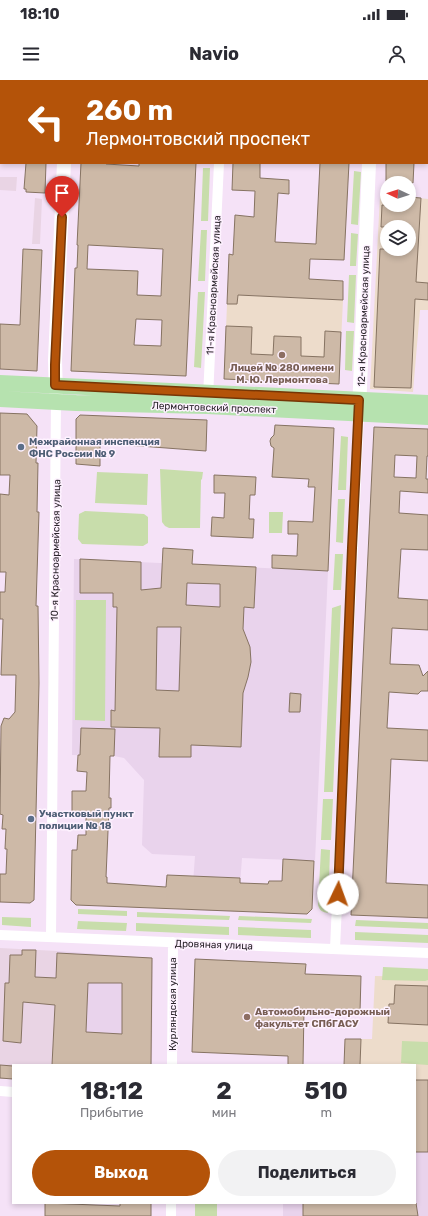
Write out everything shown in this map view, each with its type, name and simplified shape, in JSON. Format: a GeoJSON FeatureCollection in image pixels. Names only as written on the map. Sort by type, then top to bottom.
{"type":"FeatureCollection","features":[{"type":"Feature","properties":{"kind":"main road","name":"Лермонтовский проспект"},"geometry":{"type":"LineString","coordinates":[[0,383],[55,385],[208,399],[359,407],[428,417]]}},
{"type":"Feature","properties":{"kind":"main road","name":"Лермонтовский проспект"},"geometry":{"type":"LineString","coordinates":[[0,399],[56,402],[208,399]]}},
{"type":"Feature","properties":{"kind":"main road","name":"Лермонтовский проспект"},"geometry":{"type":"LineString","coordinates":[[359,407],[428,403]]}},
{"type":"Feature","properties":{"kind":"street","name":"10-я Красноармейская улица"},"geometry":{"type":"LineString","coordinates":[[51,937],[56,402],[55,360],[64,164]]}},
{"type":"Feature","properties":{"kind":"street","name":"11-я Красноармейская улица"},"geometry":{"type":"LineString","coordinates":[[208,399],[219,164]]}},
{"type":"Feature","properties":{"kind":"street","name":"12-я Красноармейская улица"},"geometry":{"type":"LineString","coordinates":[[335,949],[369,164]]}},
{"type":"Feature","properties":{"kind":"street","name":"Дровяная улица"},"geometry":{"type":"LineString","coordinates":[[0,935],[428,953]]}},
{"type":"Feature","properties":{"kind":"street","name":"Курляндская улица"},"geometry":{"type":"LineString","coordinates":[[172,1064],[173,942]]}},
{"type":"Feature","properties":{"kind":"street"},"geometry":{"type":"LineString","coordinates":[[0,1092],[12,1092]]}},
{"type":"Feature","properties":{"kind":"street"},"geometry":{"type":"LineString","coordinates":[[171,1204],[171,1216]]}},
{"type":"Feature","properties":{"kind":"shaded area"},"geometry":{"type":"Polygon","coordinates":[[[0,177],[17,177],[16,191],[0,190],[0,177]]]}},
{"type":"Feature","properties":{"kind":"shaded area"},"geometry":{"type":"Polygon","coordinates":[[[380,196],[380,212],[416,212],[416,198],[428,199],[428,310],[420,310],[413,392],[370,389],[380,196]]]}},
{"type":"Feature","properties":{"kind":"shaded area"},"geometry":{"type":"Polygon","coordinates":[[[35,198],[42,199],[40,244],[32,244],[35,198]]]}},
{"type":"Feature","properties":{"kind":"shaded area","name":"Лицей № 280 имени М. Ю. Лермонтова"},"geometry":{"type":"Polygon","coordinates":[[[238,295],[343,300],[339,384],[224,379],[227,304],[237,304],[238,295]]]}},
{"type":"Feature","properties":{"kind":"shaded area"},"geometry":{"type":"Polygon","coordinates":[[[74,559],[328,571],[315,861],[242,858],[238,912],[191,910],[195,856],[152,854],[142,845],[144,780],[124,758],[114,756],[72,755],[74,559]]]}},
{"type":"Feature","properties":{"kind":"shaded area"},"geometry":{"type":"Polygon","coordinates":[[[0,948],[57,951],[52,1064],[12,1064],[12,1079],[0,1079],[0,948]]]}},
{"type":"Feature","properties":{"kind":"shaded area"},"geometry":{"type":"Polygon","coordinates":[[[57,951],[153,958],[152,1064],[52,1064],[57,951]]]}},
{"type":"Feature","properties":{"kind":"shaded area"},"geometry":{"type":"Polygon","coordinates":[[[375,976],[428,977],[428,1129],[416,1128],[416,1064],[360,1064],[361,1039],[372,1039],[375,976]]]}},
{"type":"Feature","properties":{"kind":"shaded area"},"geometry":{"type":"Polygon","coordinates":[[[416,1128],[428,1129],[428,1216],[283,1216],[283,1204],[416,1204],[416,1128]]]}},
{"type":"Feature","properties":{"kind":"green space"},"geometry":{"type":"Polygon","coordinates":[[[203,168],[210,168],[208,221],[201,221],[203,168]]]}},
{"type":"Feature","properties":{"kind":"green space"},"geometry":{"type":"Polygon","coordinates":[[[354,171],[361,172],[358,225],[351,224],[354,171]]]}},
{"type":"Feature","properties":{"kind":"green space"},"geometry":{"type":"Polygon","coordinates":[[[201,230],[207,230],[205,281],[198,281],[201,230]]]}},
{"type":"Feature","properties":{"kind":"green space"},"geometry":{"type":"Polygon","coordinates":[[[351,233],[358,234],[356,266],[350,266],[351,233]]]}},
{"type":"Feature","properties":{"kind":"green space"},"geometry":{"type":"Polygon","coordinates":[[[349,275],[356,275],[354,323],[347,322],[349,275]]]}},
{"type":"Feature","properties":{"kind":"green space"},"geometry":{"type":"Polygon","coordinates":[[[198,292],[205,292],[201,368],[194,367],[198,292]]]}},
{"type":"Feature","properties":{"kind":"green space"},"geometry":{"type":"Polygon","coordinates":[[[346,331],[354,331],[352,371],[345,370],[346,331]]]}},
{"type":"Feature","properties":{"kind":"green space"},"geometry":{"type":"Polygon","coordinates":[[[341,436],[348,437],[346,490],[338,490],[341,436]]]}},
{"type":"Feature","properties":{"kind":"green space"},"geometry":{"type":"Polygon","coordinates":[[[160,469],[203,472],[201,480],[200,528],[169,528],[162,522],[160,469]]]}},
{"type":"Feature","properties":{"kind":"green space"},"geometry":{"type":"Polygon","coordinates":[[[97,472],[148,474],[147,505],[95,503],[97,472]]]}},
{"type":"Feature","properties":{"kind":"green space"},"geometry":{"type":"Polygon","coordinates":[[[338,499],[345,499],[343,543],[336,542],[338,499]]]}},
{"type":"Feature","properties":{"kind":"green space"},"geometry":{"type":"Polygon","coordinates":[[[85,511],[144,514],[148,517],[148,543],[143,546],[82,544],[78,539],[79,514],[85,511]]]}},
{"type":"Feature","properties":{"kind":"green space"},"geometry":{"type":"Polygon","coordinates":[[[269,512],[283,512],[282,533],[269,533],[269,512]]]}},
{"type":"Feature","properties":{"kind":"green space"},"geometry":{"type":"Polygon","coordinates":[[[335,554],[343,554],[341,590],[333,590],[335,554]]]}},
{"type":"Feature","properties":{"kind":"green space"},"geometry":{"type":"Polygon","coordinates":[[[76,600],[106,600],[105,721],[75,720],[76,600]]]}},
{"type":"Feature","properties":{"kind":"green space"},"geometry":{"type":"Polygon","coordinates":[[[341,605],[333,792],[324,792],[332,608],[341,605]]]}},
{"type":"Feature","properties":{"kind":"green space"},"geometry":{"type":"Polygon","coordinates":[[[323,799],[333,799],[331,840],[321,840],[323,799]]]}},
{"type":"Feature","properties":{"kind":"green space"},"geometry":{"type":"Polygon","coordinates":[[[321,849],[330,850],[328,913],[322,911],[318,905],[321,849]]]}},
{"type":"Feature","properties":{"kind":"green space"},"geometry":{"type":"Polygon","coordinates":[[[78,909],[127,911],[127,916],[78,914],[78,909]]]}},
{"type":"Feature","properties":{"kind":"green space"},"geometry":{"type":"Polygon","coordinates":[[[137,912],[230,916],[229,920],[137,917],[137,912]]]}},
{"type":"Feature","properties":{"kind":"green space"},"geometry":{"type":"Polygon","coordinates":[[[239,916],[312,919],[311,923],[238,920],[239,916]]]}},
{"type":"Feature","properties":{"kind":"green space"},"geometry":{"type":"Polygon","coordinates":[[[2,917],[31,918],[31,927],[2,925],[2,917]]]}},
{"type":"Feature","properties":{"kind":"green space"},"geometry":{"type":"Polygon","coordinates":[[[356,920],[428,923],[428,929],[355,926],[356,920]]]}},
{"type":"Feature","properties":{"kind":"green space"},"geometry":{"type":"Polygon","coordinates":[[[78,921],[127,923],[126,931],[77,929],[78,921]]]}},
{"type":"Feature","properties":{"kind":"green space"},"geometry":{"type":"Polygon","coordinates":[[[136,923],[229,927],[229,935],[136,931],[136,923]]]}},
{"type":"Feature","properties":{"kind":"green space"},"geometry":{"type":"Polygon","coordinates":[[[238,927],[311,930],[311,938],[238,935],[238,927]]]}},
{"type":"Feature","properties":{"kind":"green space"},"geometry":{"type":"Polygon","coordinates":[[[355,932],[428,935],[428,943],[355,940],[355,932]]]}},
{"type":"Feature","properties":{"kind":"green space"},"geometry":{"type":"Polygon","coordinates":[[[383,967],[428,969],[428,980],[382,980],[383,967]]]}},
{"type":"Feature","properties":{"kind":"green space"},"geometry":{"type":"Polygon","coordinates":[[[402,1041],[428,1042],[428,1065],[401,1063],[402,1041]]]}},
{"type":"Feature","properties":{"kind":"green space"},"geometry":{"type":"Polygon","coordinates":[[[195,1204],[217,1204],[217,1216],[195,1216],[195,1204]]]}},
{"type":"Feature","properties":{"kind":"building"},"geometry":{"type":"Polygon","coordinates":[[[26,164],[46,164],[45,193],[26,192],[26,189],[24,189],[26,164]]]}},
{"type":"Feature","properties":{"kind":"building"},"geometry":{"type":"Polygon","coordinates":[[[81,164],[139,166],[139,164],[196,164],[186,376],[71,371],[75,268],[77,268],[81,164]],[[88,245],[87,269],[138,271],[137,295],[161,296],[163,249],[88,245]],[[136,319],[134,345],[161,346],[162,320],[136,319]]]}},
{"type":"Feature","properties":{"kind":"building"},"geometry":{"type":"Polygon","coordinates":[[[233,164],[260,164],[260,178],[289,180],[289,194],[278,193],[275,242],[316,244],[320,164],[349,164],[344,260],[310,259],[309,279],[343,281],[343,300],[238,295],[237,304],[227,304],[229,254],[233,255],[235,215],[254,217],[255,191],[232,190],[233,164]]]}},
{"type":"Feature","properties":{"kind":"building"},"geometry":{"type":"Polygon","coordinates":[[[386,164],[414,164],[413,176],[386,176],[386,164]]]}},
{"type":"Feature","properties":{"kind":"building"},"geometry":{"type":"Polygon","coordinates":[[[416,198],[421,198],[416,282],[428,283],[428,300],[415,299],[411,388],[374,387],[380,249],[380,256],[416,256],[416,220],[381,220],[382,212],[416,212],[416,198]]]}},
{"type":"Feature","properties":{"kind":"building"},"geometry":{"type":"Polygon","coordinates":[[[23,249],[42,250],[37,371],[0,369],[0,324],[20,325],[23,249]]]}},
{"type":"Feature","properties":{"kind":"building"},"geometry":{"type":"Polygon","coordinates":[[[226,326],[252,327],[251,354],[273,355],[274,336],[301,337],[301,356],[324,357],[325,331],[341,332],[339,384],[224,379],[226,326]]]}},
{"type":"Feature","properties":{"kind":"building"},"geometry":{"type":"Polygon","coordinates":[[[0,413],[27,414],[37,426],[37,512],[39,512],[36,606],[38,606],[39,683],[34,900],[30,903],[0,902],[0,874],[6,874],[7,849],[5,849],[6,829],[2,829],[3,815],[0,814],[1,726],[4,718],[9,719],[15,712],[16,675],[1,675],[3,619],[0,619],[0,592],[5,592],[6,572],[0,572],[0,494],[9,495],[10,475],[0,475],[0,413]]]}},
{"type":"Feature","properties":{"kind":"building"},"geometry":{"type":"Polygon","coordinates":[[[80,415],[207,420],[206,451],[100,443],[100,466],[76,464],[76,419],[80,415]]]}},
{"type":"Feature","properties":{"kind":"building"},"geometry":{"type":"Polygon","coordinates":[[[275,425],[334,428],[328,571],[272,568],[272,555],[297,556],[298,534],[288,534],[288,521],[313,522],[315,487],[308,487],[309,479],[272,477],[274,448],[271,446],[270,441],[274,435],[275,425]]]}},
{"type":"Feature","properties":{"kind":"building"},"geometry":{"type":"Polygon","coordinates":[[[374,427],[428,429],[426,479],[428,479],[428,493],[400,491],[399,513],[428,515],[428,550],[401,549],[398,598],[428,600],[428,630],[392,628],[390,664],[419,665],[423,676],[428,671],[428,691],[421,691],[418,694],[389,692],[387,728],[428,730],[428,761],[391,759],[386,883],[428,885],[428,918],[351,915],[374,427]],[[395,455],[394,477],[416,478],[417,456],[395,455]]]}},
{"type":"Feature","properties":{"kind":"building"},"geometry":{"type":"Polygon","coordinates":[[[214,475],[256,477],[255,495],[250,495],[249,519],[254,519],[253,538],[211,536],[212,517],[224,518],[225,493],[214,493],[214,475]]]}},
{"type":"Feature","properties":{"kind":"building"},"geometry":{"type":"Polygon","coordinates":[[[163,548],[193,550],[192,564],[256,567],[254,608],[244,607],[243,629],[250,647],[251,662],[243,693],[241,747],[191,745],[191,757],[159,757],[160,728],[111,727],[111,710],[115,711],[117,607],[113,607],[113,593],[80,593],[80,559],[141,562],[141,590],[161,588],[163,548]],[[187,583],[186,605],[220,607],[220,584],[187,583]],[[157,627],[156,690],[179,691],[181,627],[157,627]]]}},
{"type":"Feature","properties":{"kind":"building"},"geometry":{"type":"Polygon","coordinates":[[[290,693],[301,694],[300,712],[289,712],[290,693]]]}},
{"type":"Feature","properties":{"kind":"building"},"geometry":{"type":"Polygon","coordinates":[[[81,728],[115,729],[114,756],[110,756],[109,798],[111,798],[111,808],[109,808],[107,883],[166,887],[167,875],[240,878],[240,883],[268,884],[269,881],[282,881],[283,859],[314,861],[312,909],[307,914],[76,905],[71,900],[72,850],[77,850],[78,835],[86,835],[86,816],[72,815],[72,791],[86,791],[87,772],[77,771],[78,755],[80,755],[81,728]]]}},
{"type":"Feature","properties":{"kind":"building"},"geometry":{"type":"Polygon","coordinates":[[[22,950],[36,950],[35,977],[56,978],[57,953],[152,958],[151,1064],[52,1064],[55,1005],[23,1002],[21,1043],[3,1041],[5,983],[9,983],[10,955],[22,955],[22,950]],[[88,983],[86,1032],[122,1034],[122,983],[88,983]]]}},
{"type":"Feature","properties":{"kind":"building","name":"Автомобильно-дорожный факультет СПбГАСУ"},"geometry":{"type":"Polygon","coordinates":[[[195,959],[306,964],[305,974],[361,976],[360,1012],[304,1010],[303,1064],[288,1064],[288,1056],[192,1052],[195,959]]]}},
{"type":"Feature","properties":{"kind":"building"},"geometry":{"type":"Polygon","coordinates":[[[395,985],[428,986],[428,1025],[388,1023],[389,1004],[394,1004],[395,985]]]}},
{"type":"Feature","properties":{"kind":"building"},"geometry":{"type":"Polygon","coordinates":[[[345,1039],[361,1039],[360,1064],[344,1064],[345,1039]]]}},
{"type":"Feature","properties":{"kind":"building"},"geometry":{"type":"Polygon","coordinates":[[[0,1065],[12,1066],[12,1079],[0,1078],[0,1065]]]}},
{"type":"Feature","properties":{"kind":"building"},"geometry":{"type":"Polygon","coordinates":[[[416,1080],[428,1080],[428,1152],[416,1152],[416,1080]]]}},
{"type":"Feature","properties":{"kind":"building"},"geometry":{"type":"Polygon","coordinates":[[[416,1203],[418,1216],[303,1216],[303,1204],[416,1203]]]}},
{"type":"Feature","properties":{"kind":"building"},"geometry":{"type":"Polygon","coordinates":[[[45,1204],[120,1206],[120,1204],[151,1204],[151,1216],[45,1216],[45,1204]]]}},
{"type":"Feature","properties":{"kind":"place","name":"Лицей № 280 имени М. Ю. Лермонтова"},"geometry":{"type":"Point","coordinates":[282,355]}},
{"type":"Feature","properties":{"kind":"place","name":"Межрайонная инспекция ФНС России № 9"},"geometry":{"type":"Point","coordinates":[21,447]}},
{"type":"Feature","properties":{"kind":"place","name":"Участковый пункт полиции № 18"},"geometry":{"type":"Point","coordinates":[31,819]}},
{"type":"Feature","properties":{"kind":"place","name":"Автомобильно-дорожный факультет СПбГАСУ"},"geometry":{"type":"Point","coordinates":[247,1017]}},
{"type":"Feature","properties":{"kind":"route"},"geometry":{"type":"LineString","coordinates":[[62,217],[55,385],[359,400],[338,894]]}}]}
